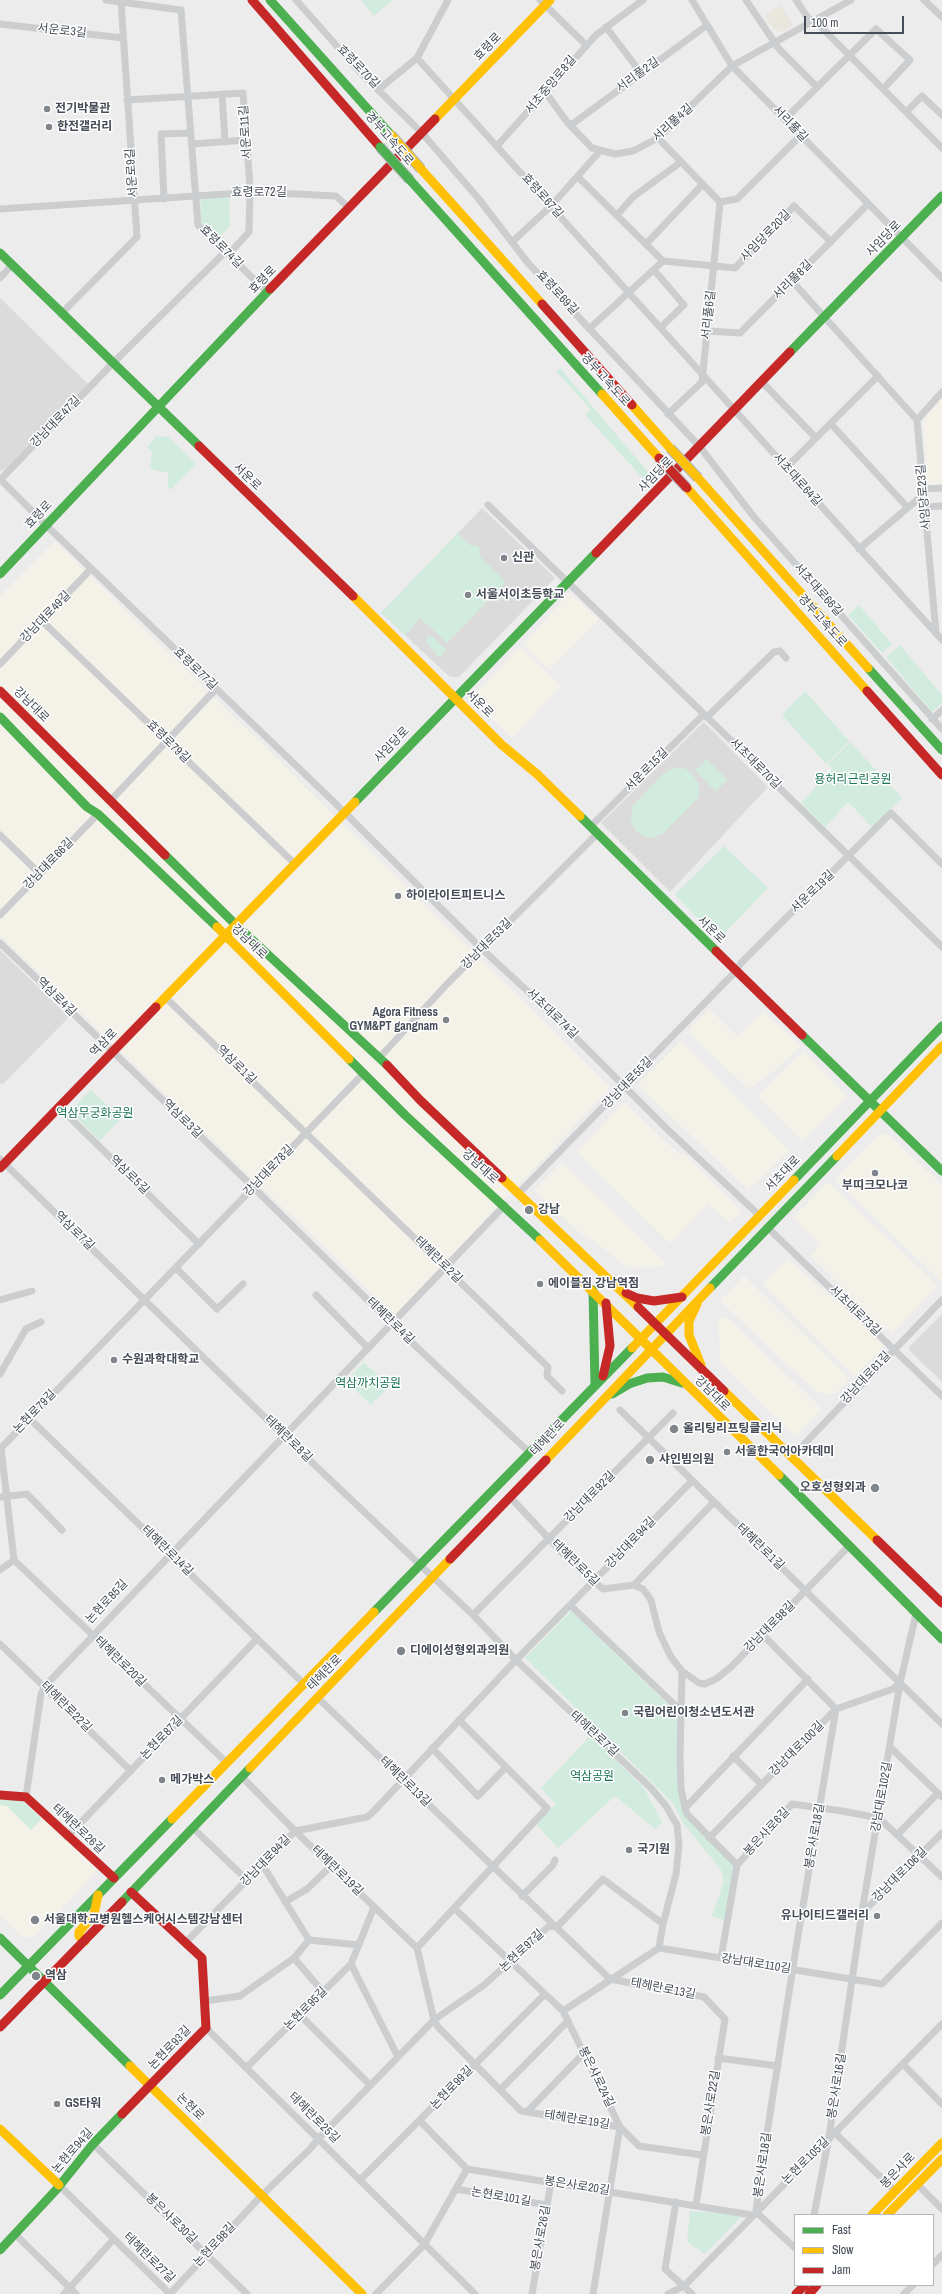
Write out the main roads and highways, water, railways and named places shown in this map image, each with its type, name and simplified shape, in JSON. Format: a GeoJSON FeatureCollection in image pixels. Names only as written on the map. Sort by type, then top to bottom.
{"type":"FeatureCollection","features":[{"type":"Feature","properties":{"kind":"main road","name":"경부고속도로"},"geometry":{"type":"LineString","coordinates":[[252,0],[380,147],[687,488],[942,775]]}},
{"type":"Feature","properties":{"kind":"main road","name":"경부고속도로"},"geometry":{"type":"LineString","coordinates":[[270,0],[942,750]]}},
{"type":"Feature","properties":{"kind":"main road","name":"효령로"},"geometry":{"type":"LineString","coordinates":[[0,574],[267,292],[455,99],[545,2]]}},
{"type":"Feature","properties":{"kind":"main road","name":"사임당로"},"geometry":{"type":"LineString","coordinates":[[224,934],[700,447],[942,196]]}},
{"type":"Feature","properties":{"kind":"main road","name":"서운로"},"geometry":{"type":"LineString","coordinates":[[0,253],[112,364],[455,697],[502,745],[538,774],[736,971],[942,1171]]}},
{"type":"Feature","properties":{"kind":"main road","name":"강남대로"},"geometry":{"type":"LineString","coordinates":[[0,691],[235,924],[380,1057],[420,1100],[620,1290],[791,1458],[942,1603]]}},
{"type":"Feature","properties":{"kind":"main road","name":"강남대로"},"geometry":{"type":"LineString","coordinates":[[0,717],[87,807],[98,814],[224,934],[363,1074],[442,1150],[505,1205],[606,1302],[688,1386],[850,1545],[942,1639]]}},
{"type":"Feature","properties":{"kind":"main road","name":"역삼로"},"geometry":{"type":"LineString","coordinates":[[2,1163],[59,1107],[224,934]]}},
{"type":"Feature","properties":{"kind":"main road","name":"서초대로"},"geometry":{"type":"LineString","coordinates":[[641,1338],[942,1026]]}},
{"type":"Feature","properties":{"kind":"main road"},"geometry":{"type":"LineString","coordinates":[[665,1334],[942,1046]]}},
{"type":"Feature","properties":{"kind":"main road"},"geometry":{"type":"LineString","coordinates":[[593,1290],[595,1386]]}},
{"type":"Feature","properties":{"kind":"main road"},"geometry":{"type":"LineString","coordinates":[[620,1290],[637,1298],[654,1302],[682,1297]]}},
{"type":"Feature","properties":{"kind":"main road"},"geometry":{"type":"LineString","coordinates":[[702,1295],[688,1328],[690,1341],[705,1373]]}},
{"type":"Feature","properties":{"kind":"main road"},"geometry":{"type":"LineString","coordinates":[[603,1377],[610,1346],[609,1320],[606,1302]]}},
{"type":"Feature","properties":{"kind":"main road","name":"테헤란로"},"geometry":{"type":"LineString","coordinates":[[0,2027],[85,1941],[665,1334]]}},
{"type":"Feature","properties":{"kind":"main road","name":"테헤란로"},"geometry":{"type":"LineString","coordinates":[[0,1995],[641,1338]]}},
{"type":"Feature","properties":{"kind":"main road"},"geometry":{"type":"LineString","coordinates":[[613,1387],[613,1382],[632,1362],[630,1356],[623,1357]]}},
{"type":"Feature","properties":{"kind":"main road"},"geometry":{"type":"LineString","coordinates":[[597,1404],[629,1384],[646,1378],[674,1380],[688,1386]]}},
{"type":"Feature","properties":{"kind":"main road","name":"테헤란로26길"},"geometry":{"type":"LineString","coordinates":[[0,1795],[26,1797],[67,1837],[114,1878]]}},
{"type":"Feature","properties":{"kind":"main road","name":"논현로93길"},"geometry":{"type":"LineString","coordinates":[[131,1892],[202,1958],[206,2028],[150,2085]]}},
{"type":"Feature","properties":{"kind":"main road"},"geometry":{"type":"LineString","coordinates":[[85,1941],[79,1936],[79,1932],[94,1914],[98,1895]]}},
{"type":"Feature","properties":{"kind":"main road","name":"논현로"},"geometry":{"type":"LineString","coordinates":[[0,1938],[362,2294]]}},
{"type":"Feature","properties":{"kind":"main road","name":"논현로94길"},"geometry":{"type":"LineString","coordinates":[[0,2250],[94,2144],[150,2085]]}},
{"type":"Feature","properties":{"kind":"main road","name":"테헤란로27길"},"geometry":{"type":"LineString","coordinates":[[0,2129],[59,2185]]}},
{"type":"Feature","properties":{"kind":"main road","name":"봉은사로"},"geometry":{"type":"LineString","coordinates":[[873,2214],[942,2143]]}},
{"type":"Feature","properties":{"kind":"main road","name":"봉은사로"},"geometry":{"type":"LineString","coordinates":[[888,2214],[942,2159]]}},
{"type":"Feature","properties":{"kind":"main road"},"geometry":{"type":"LineString","coordinates":[[796,2294],[803,2286]]}},
{"type":"Feature","properties":{"kind":"main road"},"geometry":{"type":"LineString","coordinates":[[809,2294],[816,2286]]}},
{"type":"Feature","properties":{"kind":"place","name":"전기박물관"},"geometry":{"type":"Point","coordinates":[47,109]}},
{"type":"Feature","properties":{"kind":"place","name":"한전갤러리"},"geometry":{"type":"Point","coordinates":[49,127]}},
{"type":"Feature","properties":{"kind":"place","name":"신관"},"geometry":{"type":"Point","coordinates":[504,558]}},
{"type":"Feature","properties":{"kind":"place","name":"서울서이초등학교"},"geometry":{"type":"Point","coordinates":[468,595]}},
{"type":"Feature","properties":{"kind":"place","name":"하이라이트피트니스"},"geometry":{"type":"Point","coordinates":[398,896]}},
{"type":"Feature","properties":{"kind":"place","name":"Agora Fitness GYM&PT gangnam"},"geometry":{"type":"Point","coordinates":[446,1020]}},
{"type":"Feature","properties":{"kind":"place","name":"부띠크모나코"},"geometry":{"type":"Point","coordinates":[875,1173]}},
{"type":"Feature","properties":{"kind":"place","name":"강남"},"geometry":{"type":"Point","coordinates":[529,1210]}},
{"type":"Feature","properties":{"kind":"place","name":"에이블짐 강남역점"},"geometry":{"type":"Point","coordinates":[540,1284]}},
{"type":"Feature","properties":{"kind":"place","name":"수원과학대학교"},"geometry":{"type":"Point","coordinates":[114,1360]}},
{"type":"Feature","properties":{"kind":"place","name":"올리팅리프팅클리닉"},"geometry":{"type":"Point","coordinates":[674,1429]}},
{"type":"Feature","properties":{"kind":"place","name":"서울한국어아카데미"},"geometry":{"type":"Point","coordinates":[727,1452]}},
{"type":"Feature","properties":{"kind":"place","name":"샤인빔의원"},"geometry":{"type":"Point","coordinates":[650,1460]}},
{"type":"Feature","properties":{"kind":"place","name":"오호성형외과"},"geometry":{"type":"Point","coordinates":[875,1488]}},
{"type":"Feature","properties":{"kind":"place","name":"디에이성형외과의원"},"geometry":{"type":"Point","coordinates":[401,1651]}},
{"type":"Feature","properties":{"kind":"place","name":"국립어린이청소년도서관"},"geometry":{"type":"Point","coordinates":[625,1713]}},
{"type":"Feature","properties":{"kind":"place","name":"메가박스"},"geometry":{"type":"Point","coordinates":[162,1780]}},
{"type":"Feature","properties":{"kind":"place","name":"국기원"},"geometry":{"type":"Point","coordinates":[629,1850]}},
{"type":"Feature","properties":{"kind":"place","name":"유나이티드갤러리"},"geometry":{"type":"Point","coordinates":[877,1916]}},
{"type":"Feature","properties":{"kind":"place","name":"서울대학교병원헬스케어시스템강남센터"},"geometry":{"type":"Point","coordinates":[35,1920]}},
{"type":"Feature","properties":{"kind":"place","name":"역삼"},"geometry":{"type":"Point","coordinates":[36,1976]}},
{"type":"Feature","properties":{"kind":"place","name":"GS타워"},"geometry":{"type":"Point","coordinates":[57,2104]}},
{"type":"Feature","properties":{"kind":"park label","name":"용허리근린공원"},"geometry":{"type":"Point","coordinates":[853,780]}},
{"type":"Feature","properties":{"kind":"park label","name":"역삼무궁화공원"},"geometry":{"type":"Point","coordinates":[95,1114]}},
{"type":"Feature","properties":{"kind":"park label","name":"역삼까치공원"},"geometry":{"type":"Point","coordinates":[368,1384]}},
{"type":"Feature","properties":{"kind":"park label","name":"역삼공원"},"geometry":{"type":"Point","coordinates":[592,1777]}}]}
